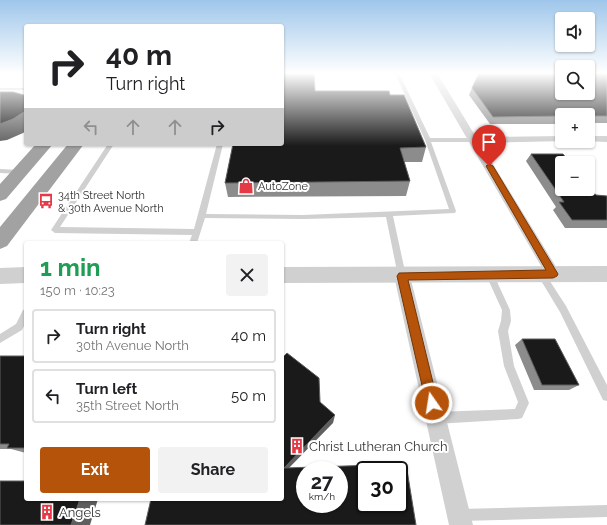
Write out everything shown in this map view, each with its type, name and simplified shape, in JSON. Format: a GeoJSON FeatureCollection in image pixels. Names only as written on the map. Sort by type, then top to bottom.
{"type":"FeatureCollection","features":[{"type":"Feature","properties":{"kind":"highway"},"geometry":{"type":"LineString","coordinates":[[0,195],[43,146]]}},
{"type":"Feature","properties":{"kind":"highway"},"geometry":{"type":"LineString","coordinates":[[0,241],[74,146]]}},
{"type":"Feature","properties":{"kind":"street"},"geometry":{"type":"LineString","coordinates":[[448,98],[473,140],[547,274]]}},
{"type":"Feature","properties":{"kind":"street"},"geometry":{"type":"LineString","coordinates":[[473,140],[555,139]]}},
{"type":"Feature","properties":{"kind":"street"},"geometry":{"type":"LineString","coordinates":[[595,139],[607,139]]}},
{"type":"Feature","properties":{"kind":"street"},"geometry":{"type":"LineString","coordinates":[[284,275],[402,276],[547,274],[606,276]]}},
{"type":"Feature","properties":{"kind":"street"},"geometry":{"type":"LineString","coordinates":[[0,276],[24,275]]}},
{"type":"Feature","properties":{"kind":"street"},"geometry":{"type":"LineString","coordinates":[[402,276],[460,520]]}},
{"type":"Feature","properties":{"kind":"lane"},"geometry":{"type":"LineString","coordinates":[[202,216],[303,217],[453,212],[428,140],[408,98]]}},
{"type":"Feature","properties":{"kind":"lane"},"geometry":{"type":"LineString","coordinates":[[428,140],[473,140]]}},
{"type":"Feature","properties":{"kind":"lane"},"geometry":{"type":"LineString","coordinates":[[110,146],[55,230],[197,232]]}},
{"type":"Feature","properties":{"kind":"lane"},"geometry":{"type":"LineString","coordinates":[[194,241],[202,216],[220,146]]}},
{"type":"Feature","properties":{"kind":"lane"},"geometry":{"type":"LineString","coordinates":[[0,171],[21,172]]}},
{"type":"Feature","properties":{"kind":"lane"},"geometry":{"type":"LineString","coordinates":[[389,214],[402,276]]}},
{"type":"Feature","properties":{"kind":"lane"},"geometry":{"type":"LineString","coordinates":[[547,274],[563,310],[607,396]]}},
{"type":"Feature","properties":{"kind":"lane"},"geometry":{"type":"LineString","coordinates":[[436,418],[518,414],[524,403],[509,366],[503,331],[506,321],[506,310],[490,275]]}},
{"type":"Feature","properties":{"kind":"lane"},"geometry":{"type":"LineString","coordinates":[[0,339],[18,327],[24,316]]}},
{"type":"Feature","properties":{"kind":"lane"},"geometry":{"type":"LineString","coordinates":[[460,520],[607,512]]}},
{"type":"Feature","properties":{"kind":"building"},"geometry":{"type":"Polygon","coordinates":[[[0,98],[24,98],[24,112],[13,119],[0,124],[0,98]]]}},
{"type":"Feature","properties":{"kind":"building"},"geometry":{"type":"Polygon","coordinates":[[[284,98],[405,98],[426,147],[400,148],[410,181],[225,183],[233,146],[284,146],[284,98]]]}},
{"type":"Feature","properties":{"kind":"building"},"geometry":{"type":"Polygon","coordinates":[[[479,98],[555,98],[555,100],[595,100],[595,98],[607,98],[607,116],[595,116],[595,108],[555,108],[555,116],[493,117],[479,98]]]}},
{"type":"Feature","properties":{"kind":"building"},"geometry":{"type":"Polygon","coordinates":[[[531,154],[563,154],[565,156],[555,156],[555,189],[531,154]]]}},
{"type":"Feature","properties":{"kind":"building"},"geometry":{"type":"Polygon","coordinates":[[[595,194],[607,196],[607,220],[572,220],[559,202],[564,202],[560,196],[595,196],[595,194]]]}},
{"type":"Feature","properties":{"kind":"building"},"geometry":{"type":"Polygon","coordinates":[[[522,339],[555,339],[579,385],[542,385],[522,339]]]}},
{"type":"Feature","properties":{"kind":"building","name":"Christ Lutheran Church"},"geometry":{"type":"Polygon","coordinates":[[[287,353],[319,378],[320,402],[335,415],[284,468],[284,356],[287,353]]]}},
{"type":"Feature","properties":{"kind":"building"},"geometry":{"type":"Polygon","coordinates":[[[0,356],[24,356],[24,448],[7,448],[9,444],[0,444],[0,356]]]}},
{"type":"Feature","properties":{"kind":"building","name":"Christ Lutheran Church"},"geometry":{"type":"Polygon","coordinates":[[[348,466],[356,466],[356,513],[408,513],[408,476],[416,525],[145,525],[151,501],[284,501],[284,468],[296,468],[296,513],[348,513],[348,466]]]}},
{"type":"Feature","properties":{"kind":"building","name":"Angels"},"geometry":{"type":"Polygon","coordinates":[[[0,481],[24,481],[24,501],[79,501],[71,525],[0,525],[0,481]]]}},
{"type":"Feature","properties":{"kind":"place","name":"AutoZone"},"geometry":{"type":"Point","coordinates":[246,186]}},
{"type":"Feature","properties":{"kind":"place","name":"34th Street North & 30th Avenue North"},"geometry":{"type":"Point","coordinates":[46,201]}},
{"type":"Feature","properties":{"kind":"place","name":"Christ Lutheran Church"},"geometry":{"type":"Point","coordinates":[297,446]}},
{"type":"Feature","properties":{"kind":"place","name":"Angels"},"geometry":{"type":"Point","coordinates":[47,512]}},
{"type":"Feature","properties":{"kind":"route"},"geometry":{"type":"LineString","coordinates":[[432,403],[402,276],[553,274],[489,166]]}}]}
